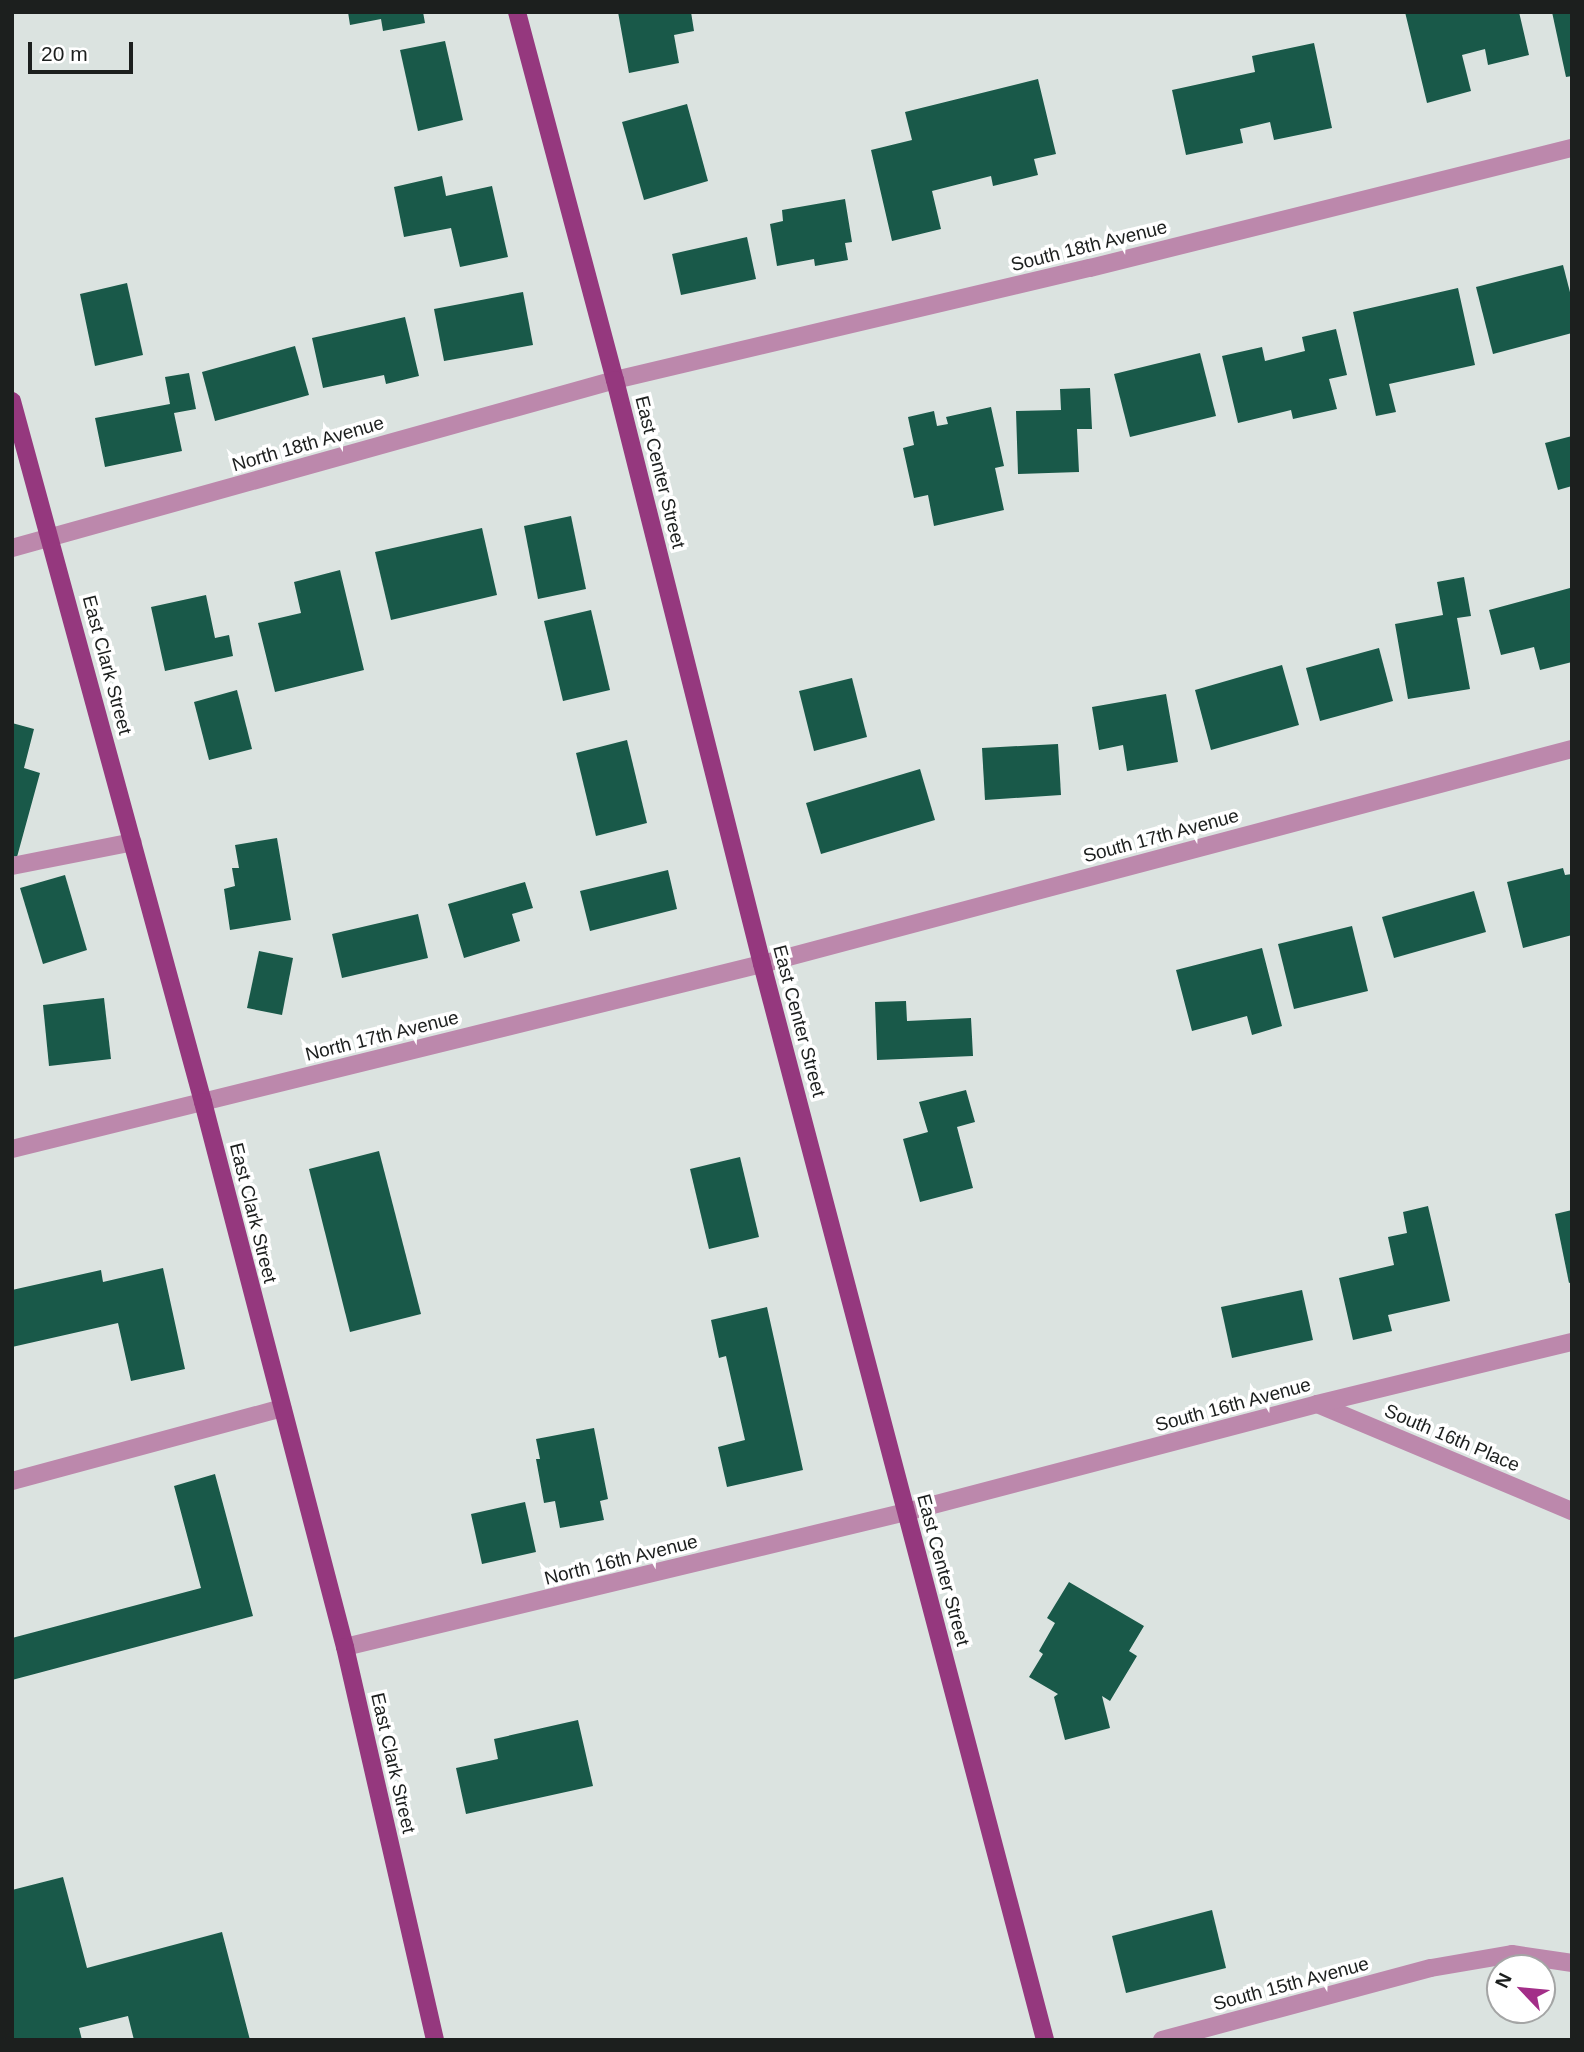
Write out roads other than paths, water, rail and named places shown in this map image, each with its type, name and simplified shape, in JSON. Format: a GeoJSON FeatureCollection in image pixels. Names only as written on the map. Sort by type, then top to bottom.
{"type":"FeatureCollection","features":[{"type":"Feature","properties":{"kind":"main road","name":"East Center Street"},"geometry":{"type":"LineString","coordinates":[[517,12],[615,380],[762,964],[1045,2040]]}},
{"type":"Feature","properties":{"kind":"main road","name":"East Clark Street"},"geometry":{"type":"LineString","coordinates":[[12,401],[203,1102],[345,1647],[435,2040]]}},
{"type":"Feature","properties":{"kind":"street","name":"South 18th Avenue"},"geometry":{"type":"LineString","coordinates":[[615,380],[1090,268],[1572,148]]}},
{"type":"Feature","properties":{"kind":"street","name":"North 18th Avenue"},"geometry":{"type":"LineString","coordinates":[[12,548],[615,380]]}},
{"type":"Feature","properties":{"kind":"street","name":"South 17th Avenue"},"geometry":{"type":"LineString","coordinates":[[762,964],[1572,749]]}},
{"type":"Feature","properties":{"kind":"street"},"geometry":{"type":"LineString","coordinates":[[12,866],[133,842]]}},
{"type":"Feature","properties":{"kind":"street","name":"North 17th Avenue"},"geometry":{"type":"LineString","coordinates":[[12,1149],[762,964]]}},
{"type":"Feature","properties":{"kind":"street","name":"South 16th Avenue"},"geometry":{"type":"LineString","coordinates":[[906,1513],[1317,1404],[1572,1342]]}},
{"type":"Feature","properties":{"kind":"street","name":"South 16th Place"},"geometry":{"type":"LineString","coordinates":[[1317,1404],[1572,1511]]}},
{"type":"Feature","properties":{"kind":"street"},"geometry":{"type":"LineString","coordinates":[[12,1481],[282,1408]]}},
{"type":"Feature","properties":{"kind":"street","name":"North 16th Avenue"},"geometry":{"type":"LineString","coordinates":[[345,1647],[906,1513]]}},
{"type":"Feature","properties":{"kind":"street","name":"South 15th Avenue"},"geometry":{"type":"LineString","coordinates":[[1162,2040],[1431,1968],[1512,1954],[1572,1963]]}}]}
